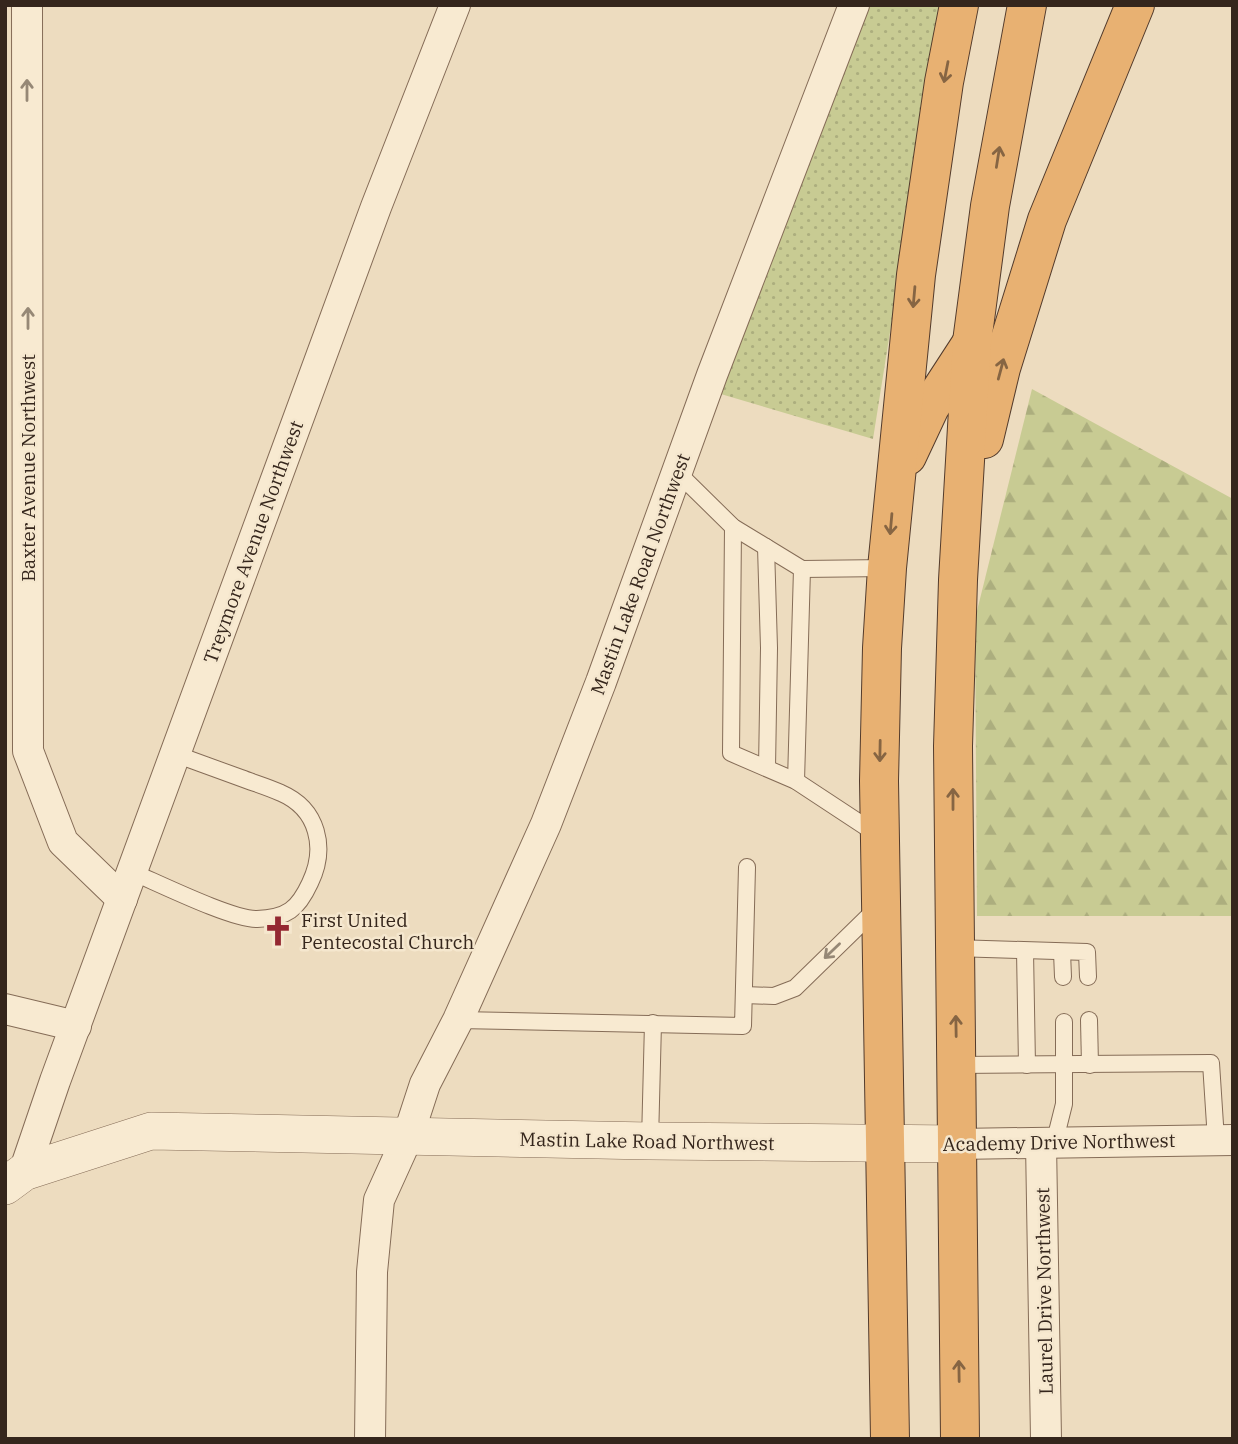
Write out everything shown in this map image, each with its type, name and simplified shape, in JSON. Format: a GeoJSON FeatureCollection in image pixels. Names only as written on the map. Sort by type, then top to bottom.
{"type":"FeatureCollection","features":[{"type":"Feature","properties":{"kind":"highway"},"geometry":{"type":"LineString","coordinates":[[890,1439],[880,836],[882,648],[887,568],[916,275],[944,82],[959,5]]}},
{"type":"Feature","properties":{"kind":"highway"},"geometry":{"type":"LineString","coordinates":[[960,1439],[953,746],[958,580],[972,342],[990,206],[1027,5]]}},
{"type":"Feature","properties":{"kind":"highway"},"geometry":{"type":"LineString","coordinates":[[895,485],[930,407],[1021,271],[1047,220],[1135,5]]}},
{"type":"Feature","properties":{"kind":"highway"},"geometry":{"type":"LineString","coordinates":[[990,206],[991,219],[1000,228],[1015,232],[1028,233],[1047,220]]}},
{"type":"Feature","properties":{"kind":"highway"},"geometry":{"type":"LineString","coordinates":[[958,580],[978,465],[1001,368],[1047,220]]}},
{"type":"Feature","properties":{"kind":"street","name":"Baxter Avenue Northwest"},"geometry":{"type":"LineString","coordinates":[[27,5],[17,533],[28,751],[63,842],[127,886]]}},
{"type":"Feature","properties":{"kind":"street","name":"Treymore Avenue Northwest"},"geometry":{"type":"LineString","coordinates":[[15,1179],[55,1081],[376,207],[455,5]]}},
{"type":"Feature","properties":{"kind":"street","name":"Mastin Lake Road Northwest"},"geometry":{"type":"LineString","coordinates":[[408,1136],[425,1084],[458,1020],[546,824],[854,5]]}},
{"type":"Feature","properties":{"kind":"street"},"geometry":{"type":"LineString","coordinates":[[5,1009],[75,1026]]}},
{"type":"Feature","properties":{"kind":"street","name":"Mastin Lake Road Northwest"},"geometry":{"type":"LineString","coordinates":[[15,1179],[151,1131],[886,1144]]}},
{"type":"Feature","properties":{"kind":"street"},"geometry":{"type":"LineString","coordinates":[[370,1439],[372,1272],[379,1200],[408,1136]]}},
{"type":"Feature","properties":{"kind":"street","name":"Academy Drive Northwest"},"geometry":{"type":"LineString","coordinates":[[886,1144],[1224,1140]]}},
{"type":"Feature","properties":{"kind":"street","name":"Laurel Drive Northwest"},"geometry":{"type":"LineString","coordinates":[[1046,1439],[1047,1143]]}},
{"type":"Feature","properties":{"kind":"lane"},"geometry":{"type":"LineString","coordinates":[[677,472],[733,527],[802,569],[887,568]]}},
{"type":"Feature","properties":{"kind":"lane"},"geometry":{"type":"LineString","coordinates":[[733,527],[731,753],[796,781],[880,836]]}},
{"type":"Feature","properties":{"kind":"lane"},"geometry":{"type":"LineString","coordinates":[[766,547],[769,648],[767,768]]}},
{"type":"Feature","properties":{"kind":"lane"},"geometry":{"type":"LineString","coordinates":[[796,781],[802,569]]}},
{"type":"Feature","properties":{"kind":"lane"},"geometry":{"type":"LineString","coordinates":[[127,886],[254,919],[285,915],[302,900],[312,879],[319,849],[316,827],[303,809],[284,794],[175,754]]}},
{"type":"Feature","properties":{"kind":"lane"},"geometry":{"type":"LineString","coordinates":[[458,1020],[743,1026],[747,867]]}},
{"type":"Feature","properties":{"kind":"lane"},"geometry":{"type":"LineString","coordinates":[[744,995],[774,996],[795,988],[881,904]]}},
{"type":"Feature","properties":{"kind":"lane"},"geometry":{"type":"LineString","coordinates":[[954,948],[1087,952],[1088,977]]}},
{"type":"Feature","properties":{"kind":"lane"},"geometry":{"type":"LineString","coordinates":[[1025,951],[1027,1065]]}},
{"type":"Feature","properties":{"kind":"lane"},"geometry":{"type":"LineString","coordinates":[[1062,952],[1063,977]]}},
{"type":"Feature","properties":{"kind":"lane"},"geometry":{"type":"LineString","coordinates":[[1089,1020],[1090,1065]]}},
{"type":"Feature","properties":{"kind":"lane"},"geometry":{"type":"LineString","coordinates":[[1047,1143],[1064,1104],[1064,1022]]}},
{"type":"Feature","properties":{"kind":"lane"},"geometry":{"type":"LineString","coordinates":[[650,1141],[653,1023]]}},
{"type":"Feature","properties":{"kind":"lane"},"geometry":{"type":"LineString","coordinates":[[956,1065],[1210,1063],[1224,1140]]}},
{"type":"Feature","properties":{"kind":"green space"},"geometry":{"type":"Polygon","coordinates":[[[856,5],[942,5],[873,439],[714,392],[856,5]]]}},
{"type":"Feature","properties":{"kind":"green space"},"geometry":{"type":"Polygon","coordinates":[[[1032,389],[1233,499],[1233,916],[977,916],[975,619],[1032,389]]]}},
{"type":"Feature","properties":{"kind":"place","name":"First United Pentecostal Church"},"geometry":{"type":"Point","coordinates":[278,931]}}]}
